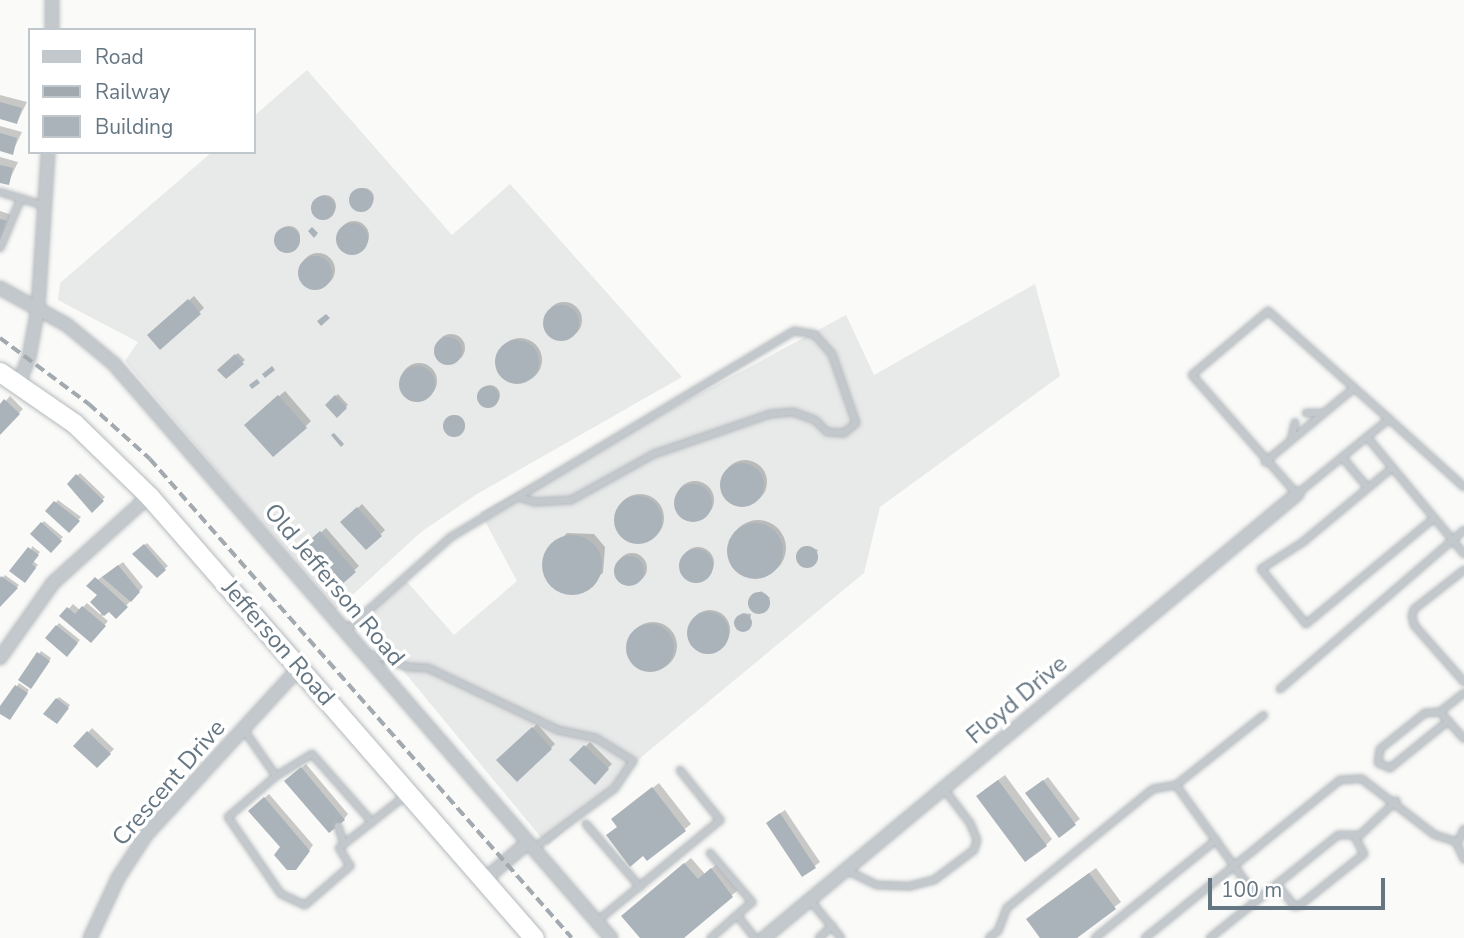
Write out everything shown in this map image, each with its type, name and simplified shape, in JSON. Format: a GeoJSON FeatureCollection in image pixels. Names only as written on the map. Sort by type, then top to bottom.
{"type":"FeatureCollection","features":[{"type":"Feature","properties":{"kind":"highway","name":"Jefferson Road"},"geometry":{"type":"LineString","coordinates":[[0,372],[74,423],[149,496],[534,938]]}},
{"type":"Feature","properties":{"kind":"street"},"geometry":{"type":"LineString","coordinates":[[52,0],[52,28]]}},
{"type":"Feature","properties":{"kind":"street"},"geometry":{"type":"LineString","coordinates":[[19,383],[31,349],[38,308],[48,154]]}},
{"type":"Feature","properties":{"kind":"street","name":"Old Jefferson Road"},"geometry":{"type":"LineString","coordinates":[[0,288],[38,308],[86,339],[114,364],[611,938]]}},
{"type":"Feature","properties":{"kind":"street","name":"Floyd Drive"},"geometry":{"type":"LineString","coordinates":[[764,938],[1297,494]]}},
{"type":"Feature","properties":{"kind":"street"},"geometry":{"type":"LineString","coordinates":[[0,658],[53,583],[149,496]]}},
{"type":"Feature","properties":{"kind":"street","name":"Crescent Drive"},"geometry":{"type":"LineString","coordinates":[[90,938],[108,897],[138,846],[299,668]]}},
{"type":"Feature","properties":{"kind":"street"},"geometry":{"type":"LineString","coordinates":[[483,881],[530,846]]}},
{"type":"Feature","properties":{"kind":"lane"},"geometry":{"type":"LineString","coordinates":[[0,192],[45,206]]}},
{"type":"Feature","properties":{"kind":"lane"},"geometry":{"type":"LineString","coordinates":[[0,248],[21,198]]}},
{"type":"Feature","properties":{"kind":"lane"},"geometry":{"type":"LineString","coordinates":[[1389,419],[1297,494],[1265,462],[1192,375],[1268,312],[1389,419],[1464,487]]}},
{"type":"Feature","properties":{"kind":"lane"},"geometry":{"type":"LineString","coordinates":[[345,631],[451,537],[794,331],[814,334],[832,354],[856,423],[844,433],[827,432],[815,421],[793,412],[770,414],[654,454],[571,500],[535,502],[519,497]]}},
{"type":"Feature","properties":{"kind":"lane"},"geometry":{"type":"LineString","coordinates":[[1265,462],[1353,388]]}},
{"type":"Feature","properties":{"kind":"lane"},"geometry":{"type":"LineString","coordinates":[[1306,413],[1323,413]]}},
{"type":"Feature","properties":{"kind":"lane"},"geometry":{"type":"LineString","coordinates":[[1291,440],[1295,422]]}},
{"type":"Feature","properties":{"kind":"lane"},"geometry":{"type":"LineString","coordinates":[[1367,437],[1464,554]]}},
{"type":"Feature","properties":{"kind":"lane"},"geometry":{"type":"LineString","coordinates":[[1342,457],[1368,488]]}},
{"type":"Feature","properties":{"kind":"lane"},"geometry":{"type":"LineString","coordinates":[[1392,468],[1303,542],[1261,569],[1306,624],[1434,519]]}},
{"type":"Feature","properties":{"kind":"lane"},"geometry":{"type":"LineString","coordinates":[[1280,689],[1464,530]]}},
{"type":"Feature","properties":{"kind":"lane"},"geometry":{"type":"LineString","coordinates":[[1464,570],[1414,609],[1412,616],[1413,625],[1464,682]]}},
{"type":"Feature","properties":{"kind":"lane"},"geometry":{"type":"LineString","coordinates":[[361,650],[408,667],[428,668],[558,730],[596,738],[633,761],[615,788],[530,846]]}},
{"type":"Feature","properties":{"kind":"lane"},"geometry":{"type":"LineString","coordinates":[[1448,721],[1390,768],[1378,763],[1380,749],[1425,713],[1440,712],[1464,693]]}},
{"type":"Feature","properties":{"kind":"lane"},"geometry":{"type":"LineString","coordinates":[[1440,712],[1464,739]]}},
{"type":"Feature","properties":{"kind":"lane"},"geometry":{"type":"LineString","coordinates":[[989,938],[998,930],[1007,908],[1153,789],[1176,785],[1264,715]]}},
{"type":"Feature","properties":{"kind":"lane"},"geometry":{"type":"LineString","coordinates":[[244,730],[279,774]]}},
{"type":"Feature","properties":{"kind":"lane"},"geometry":{"type":"LineString","coordinates":[[372,822],[312,754],[279,774],[228,817],[281,894],[305,905],[350,866],[340,848],[408,794]]}},
{"type":"Feature","properties":{"kind":"lane"},"geometry":{"type":"LineString","coordinates":[[596,922],[720,820],[680,770]]}},
{"type":"Feature","properties":{"kind":"lane"},"geometry":{"type":"LineString","coordinates":[[279,774],[293,774]]}},
{"type":"Feature","properties":{"kind":"lane"},"geometry":{"type":"LineString","coordinates":[[1144,938],[1340,780],[1362,779],[1396,801],[1435,835],[1458,842]]}},
{"type":"Feature","properties":{"kind":"lane"},"geometry":{"type":"LineString","coordinates":[[1176,785],[1258,899]]}},
{"type":"Feature","properties":{"kind":"lane"},"geometry":{"type":"LineString","coordinates":[[846,870],[877,885],[910,886],[934,880],[974,850],[977,840],[970,823],[944,789]]}},
{"type":"Feature","properties":{"kind":"lane"},"geometry":{"type":"LineString","coordinates":[[1210,938],[1338,835],[1360,835],[1396,801]]}},
{"type":"Feature","properties":{"kind":"lane"},"geometry":{"type":"LineString","coordinates":[[586,824],[640,887]]}},
{"type":"Feature","properties":{"kind":"lane"},"geometry":{"type":"LineString","coordinates":[[338,826],[344,844]]}},
{"type":"Feature","properties":{"kind":"lane"},"geometry":{"type":"LineString","coordinates":[[1464,829],[1458,842],[1464,859]]}},
{"type":"Feature","properties":{"kind":"lane"},"geometry":{"type":"LineString","coordinates":[[1277,884],[1294,906],[1300,905],[1364,854],[1353,835]]}},
{"type":"Feature","properties":{"kind":"lane"},"geometry":{"type":"LineString","coordinates":[[1095,938],[1216,840]]}},
{"type":"Feature","properties":{"kind":"lane"},"geometry":{"type":"LineString","coordinates":[[710,853],[752,902],[711,938]]}},
{"type":"Feature","properties":{"kind":"lane"},"geometry":{"type":"LineString","coordinates":[[810,900],[841,938]]}},
{"type":"Feature","properties":{"kind":"lane"},"geometry":{"type":"LineString","coordinates":[[737,915],[755,938]]}},
{"type":"Feature","properties":{"kind":"lane"},"geometry":{"type":"LineString","coordinates":[[819,938],[832,926]]}},
{"type":"Feature","properties":{"kind":"shaded area"},"geometry":{"type":"Polygon","coordinates":[[[307,70],[452,235],[510,184],[682,377],[477,494],[421,532],[335,611],[125,361],[138,342],[58,300],[60,283],[210,154],[256,154],[256,114],[307,70]]]}},
{"type":"Feature","properties":{"kind":"shaded area"},"geometry":{"type":"Polygon","coordinates":[[[1035,284],[1060,376],[880,507],[864,573],[645,754],[548,846],[363,622],[402,576],[454,635],[517,581],[480,512],[846,315],[874,375],[1035,284]]]}},
{"type":"Feature","properties":{"kind":"building"},"geometry":{"type":"Polygon","coordinates":[[[0,102],[22,108],[17,124],[0,119],[0,102]]]}},
{"type":"Feature","properties":{"kind":"building"},"geometry":{"type":"Polygon","coordinates":[[[0,133],[17,138],[13,155],[0,151],[0,133]]]}},
{"type":"Feature","properties":{"kind":"building"},"geometry":{"type":"Polygon","coordinates":[[[0,165],[13,168],[9,185],[0,183],[0,165]]]}},
{"type":"Feature","properties":{"kind":"building"},"geometry":{"type":"Polygon","coordinates":[[[361,188],[372,195],[373,200],[366,211],[361,212],[350,205],[349,200],[356,189],[361,188]]]}},
{"type":"Feature","properties":{"kind":"building"},"geometry":{"type":"Polygon","coordinates":[[[323,196],[334,203],[335,208],[328,219],[323,220],[312,213],[311,208],[318,197],[323,196]]]}},
{"type":"Feature","properties":{"kind":"building"},"geometry":{"type":"Polygon","coordinates":[[[0,219],[7,221],[1,240],[0,240],[0,219]]]}},
{"type":"Feature","properties":{"kind":"building"},"geometry":{"type":"Polygon","coordinates":[[[352,223],[363,228],[368,239],[363,250],[352,255],[341,250],[336,239],[341,228],[352,223]]]}},
{"type":"Feature","properties":{"kind":"building"},"geometry":{"type":"Polygon","coordinates":[[[287,227],[296,231],[300,240],[296,249],[287,253],[278,249],[274,240],[278,231],[287,227]]]}},
{"type":"Feature","properties":{"kind":"building"},"geometry":{"type":"Polygon","coordinates":[[[312,227],[318,233],[314,238],[308,231],[312,227]]]}},
{"type":"Feature","properties":{"kind":"building"},"geometry":{"type":"Polygon","coordinates":[[[315,256],[327,261],[332,273],[327,285],[315,290],[303,285],[298,273],[303,261],[315,256]]]}},
{"type":"Feature","properties":{"kind":"building"},"geometry":{"type":"Polygon","coordinates":[[[188,299],[201,314],[160,350],[147,335],[188,299]]]}},
{"type":"Feature","properties":{"kind":"building"},"geometry":{"type":"Polygon","coordinates":[[[561,305],[574,310],[579,323],[574,336],[561,341],[548,336],[543,323],[548,310],[561,305]]]}},
{"type":"Feature","properties":{"kind":"building"},"geometry":{"type":"Polygon","coordinates":[[[326,314],[330,318],[321,326],[317,321],[326,314]]]}},
{"type":"Feature","properties":{"kind":"building"},"geometry":{"type":"Polygon","coordinates":[[[448,337],[458,341],[462,351],[458,361],[448,365],[438,361],[434,351],[438,341],[448,337]]]}},
{"type":"Feature","properties":{"kind":"building"},"geometry":{"type":"Polygon","coordinates":[[[517,340],[533,346],[539,362],[533,378],[517,384],[501,378],[495,362],[501,346],[517,340]]]}},
{"type":"Feature","properties":{"kind":"building"},"geometry":{"type":"Polygon","coordinates":[[[235,354],[244,364],[226,379],[217,370],[235,354]]]}},
{"type":"Feature","properties":{"kind":"building"},"geometry":{"type":"Polygon","coordinates":[[[272,366],[275,370],[265,378],[262,374],[272,366]]]}},
{"type":"Feature","properties":{"kind":"building"},"geometry":{"type":"Polygon","coordinates":[[[417,366],[430,371],[435,384],[430,397],[417,402],[404,397],[399,384],[404,371],[417,366]]]}},
{"type":"Feature","properties":{"kind":"building"},"geometry":{"type":"Polygon","coordinates":[[[257,379],[260,383],[252,389],[249,385],[257,379]]]}},
{"type":"Feature","properties":{"kind":"building"},"geometry":{"type":"Polygon","coordinates":[[[484,386],[492,386],[499,393],[499,401],[492,408],[484,408],[477,401],[477,393],[484,386]]]}},
{"type":"Feature","properties":{"kind":"building"},"geometry":{"type":"Polygon","coordinates":[[[278,395],[307,428],[273,457],[244,425],[278,395]]]}},
{"type":"Feature","properties":{"kind":"building"},"geometry":{"type":"Polygon","coordinates":[[[335,395],[347,408],[337,418],[325,405],[335,395]]]}},
{"type":"Feature","properties":{"kind":"building"},"geometry":{"type":"Polygon","coordinates":[[[4,399],[20,414],[0,435],[0,404],[4,399]]]}},
{"type":"Feature","properties":{"kind":"building"},"geometry":{"type":"Polygon","coordinates":[[[450,415],[458,415],[465,422],[465,430],[458,437],[450,437],[443,430],[443,422],[450,415]]]}},
{"type":"Feature","properties":{"kind":"building"},"geometry":{"type":"Polygon","coordinates":[[[334,433],[344,444],[341,447],[331,435],[334,433]]]}},
{"type":"Feature","properties":{"kind":"building"},"geometry":{"type":"Polygon","coordinates":[[[742,463],[758,469],[764,485],[758,501],[742,507],[726,501],[720,485],[726,469],[742,463]]]}},
{"type":"Feature","properties":{"kind":"building"},"geometry":{"type":"Polygon","coordinates":[[[76,474],[104,501],[92,513],[67,484],[76,474]]]}},
{"type":"Feature","properties":{"kind":"building"},"geometry":{"type":"Polygon","coordinates":[[[693,484],[707,489],[712,503],[707,517],[693,522],[679,517],[674,503],[679,489],[693,484]]]}},
{"type":"Feature","properties":{"kind":"building"},"geometry":{"type":"Polygon","coordinates":[[[638,496],[647,497],[655,503],[661,511],[661,529],[655,537],[647,543],[638,544],[629,543],[621,537],[615,529],[614,520],[615,511],[621,503],[629,497],[638,496]]]}},
{"type":"Feature","properties":{"kind":"building"},"geometry":{"type":"Polygon","coordinates":[[[54,501],[80,521],[69,533],[45,511],[54,501]]]}},
{"type":"Feature","properties":{"kind":"building"},"geometry":{"type":"Polygon","coordinates":[[[357,507],[382,536],[366,550],[340,522],[357,507]]]}},
{"type":"Feature","properties":{"kind":"building"},"geometry":{"type":"Polygon","coordinates":[[[41,522],[62,541],[51,553],[30,534],[41,522]]]}},
{"type":"Feature","properties":{"kind":"building"},"geometry":{"type":"Polygon","coordinates":[[[749,523],[761,523],[771,527],[779,535],[783,551],[779,567],[771,575],[761,579],[749,579],[739,575],[731,567],[727,557],[727,545],[731,535],[739,527],[749,523]]]}},
{"type":"Feature","properties":{"kind":"building"},"geometry":{"type":"Polygon","coordinates":[[[320,531],[356,572],[332,593],[296,552],[320,531]]]}},
{"type":"Feature","properties":{"kind":"building"},"geometry":{"type":"Polygon","coordinates":[[[572,535],[593,544],[602,565],[593,586],[572,595],[551,586],[542,565],[551,544],[572,535]]]}},
{"type":"Feature","properties":{"kind":"building"},"geometry":{"type":"Polygon","coordinates":[[[144,544],[166,570],[157,578],[132,554],[144,544]]]}},
{"type":"Feature","properties":{"kind":"building"},"geometry":{"type":"Polygon","coordinates":[[[807,546],[815,549],[818,557],[815,565],[807,568],[799,565],[796,557],[799,549],[807,546]]]}},
{"type":"Feature","properties":{"kind":"building"},"geometry":{"type":"Polygon","coordinates":[[[28,547],[39,555],[32,564],[36,568],[25,583],[9,571],[28,547]]]}},
{"type":"Feature","properties":{"kind":"building"},"geometry":{"type":"Polygon","coordinates":[[[696,549],[708,554],[713,566],[708,578],[696,583],[684,578],[679,566],[684,554],[696,549]]]}},
{"type":"Feature","properties":{"kind":"building"},"geometry":{"type":"Polygon","coordinates":[[[629,556],[640,560],[644,571],[640,582],[629,586],[618,582],[614,571],[618,560],[629,556]]]}},
{"type":"Feature","properties":{"kind":"building"},"geometry":{"type":"Polygon","coordinates":[[[118,565],[140,592],[131,602],[102,577],[118,565]]]}},
{"type":"Feature","properties":{"kind":"building"},"geometry":{"type":"Polygon","coordinates":[[[1,576],[18,588],[0,607],[0,578],[1,576]]]}},
{"type":"Feature","properties":{"kind":"building"},"geometry":{"type":"Polygon","coordinates":[[[95,577],[128,607],[116,619],[109,612],[104,616],[90,602],[97,595],[86,586],[95,577]]]}},
{"type":"Feature","properties":{"kind":"building"},"geometry":{"type":"Polygon","coordinates":[[[759,592],[767,595],[770,603],[767,611],[759,614],[751,611],[748,603],[751,595],[759,592]]]}},
{"type":"Feature","properties":{"kind":"building"},"geometry":{"type":"Polygon","coordinates":[[[82,606],[106,626],[91,643],[59,616],[67,607],[75,614],[82,606]]]}},
{"type":"Feature","properties":{"kind":"building"},"geometry":{"type":"Polygon","coordinates":[[[708,612],[723,618],[729,633],[723,648],[708,654],[693,648],[687,633],[693,618],[708,612]]]}},
{"type":"Feature","properties":{"kind":"building"},"geometry":{"type":"Polygon","coordinates":[[[743,614],[749,617],[752,623],[749,629],[743,632],[737,629],[734,623],[737,617],[743,614]]]}},
{"type":"Feature","properties":{"kind":"building"},"geometry":{"type":"Polygon","coordinates":[[[650,624],[659,625],[667,631],[673,639],[673,657],[667,665],[659,671],[650,672],[641,671],[633,665],[627,657],[626,648],[627,639],[633,631],[641,625],[650,624]]]}},
{"type":"Feature","properties":{"kind":"building"},"geometry":{"type":"Polygon","coordinates":[[[56,625],[78,643],[67,657],[45,638],[56,625]]]}},
{"type":"Feature","properties":{"kind":"building"},"geometry":{"type":"Polygon","coordinates":[[[37,652],[50,661],[31,689],[18,680],[37,652]]]}},
{"type":"Feature","properties":{"kind":"building"},"geometry":{"type":"Polygon","coordinates":[[[15,685],[28,693],[10,720],[0,714],[0,706],[15,685]]]}},
{"type":"Feature","properties":{"kind":"building"},"geometry":{"type":"Polygon","coordinates":[[[56,698],[69,708],[57,724],[43,714],[56,698]]]}},
{"type":"Feature","properties":{"kind":"building"},"geometry":{"type":"Polygon","coordinates":[[[532,727],[552,749],[517,782],[496,760],[532,727]]]}},
{"type":"Feature","properties":{"kind":"building"},"geometry":{"type":"Polygon","coordinates":[[[87,731],[111,754],[97,768],[73,746],[87,731]]]}},
{"type":"Feature","properties":{"kind":"building"},"geometry":{"type":"Polygon","coordinates":[[[584,745],[609,769],[595,785],[569,760],[584,745]]]}},
{"type":"Feature","properties":{"kind":"building"},"geometry":{"type":"Polygon","coordinates":[[[301,767],[345,820],[329,833],[284,781],[301,767]]]}},
{"type":"Feature","properties":{"kind":"building"},"geometry":{"type":"Polygon","coordinates":[[[998,780],[1047,846],[1025,862],[976,796],[998,780]]]}},
{"type":"Feature","properties":{"kind":"building"},"geometry":{"type":"Polygon","coordinates":[[[1043,780],[1076,825],[1059,838],[1025,793],[1043,780]]]}},
{"type":"Feature","properties":{"kind":"building"},"geometry":{"type":"Polygon","coordinates":[[[652,787],[686,831],[647,861],[643,856],[630,867],[606,835],[617,827],[611,819],[652,787]]]}},
{"type":"Feature","properties":{"kind":"building"},"geometry":{"type":"Polygon","coordinates":[[[264,797],[310,851],[296,870],[287,870],[274,855],[280,847],[248,811],[264,797]]]}},
{"type":"Feature","properties":{"kind":"building"},"geometry":{"type":"Polygon","coordinates":[[[780,813],[816,868],[802,877],[766,823],[780,813]]]}},
{"type":"Feature","properties":{"kind":"building"},"geometry":{"type":"Polygon","coordinates":[[[684,863],[698,879],[711,868],[733,897],[684,938],[640,938],[621,916],[684,863]]]}},
{"type":"Feature","properties":{"kind":"building"},"geometry":{"type":"Polygon","coordinates":[[[1089,873],[1116,909],[1077,938],[1040,938],[1026,919],[1089,873]]]}},
{"type":"Feature","properties":{"kind":"railway"},"geometry":{"type":"LineString","coordinates":[[0,338],[89,404],[150,459],[572,938]]}}]}
